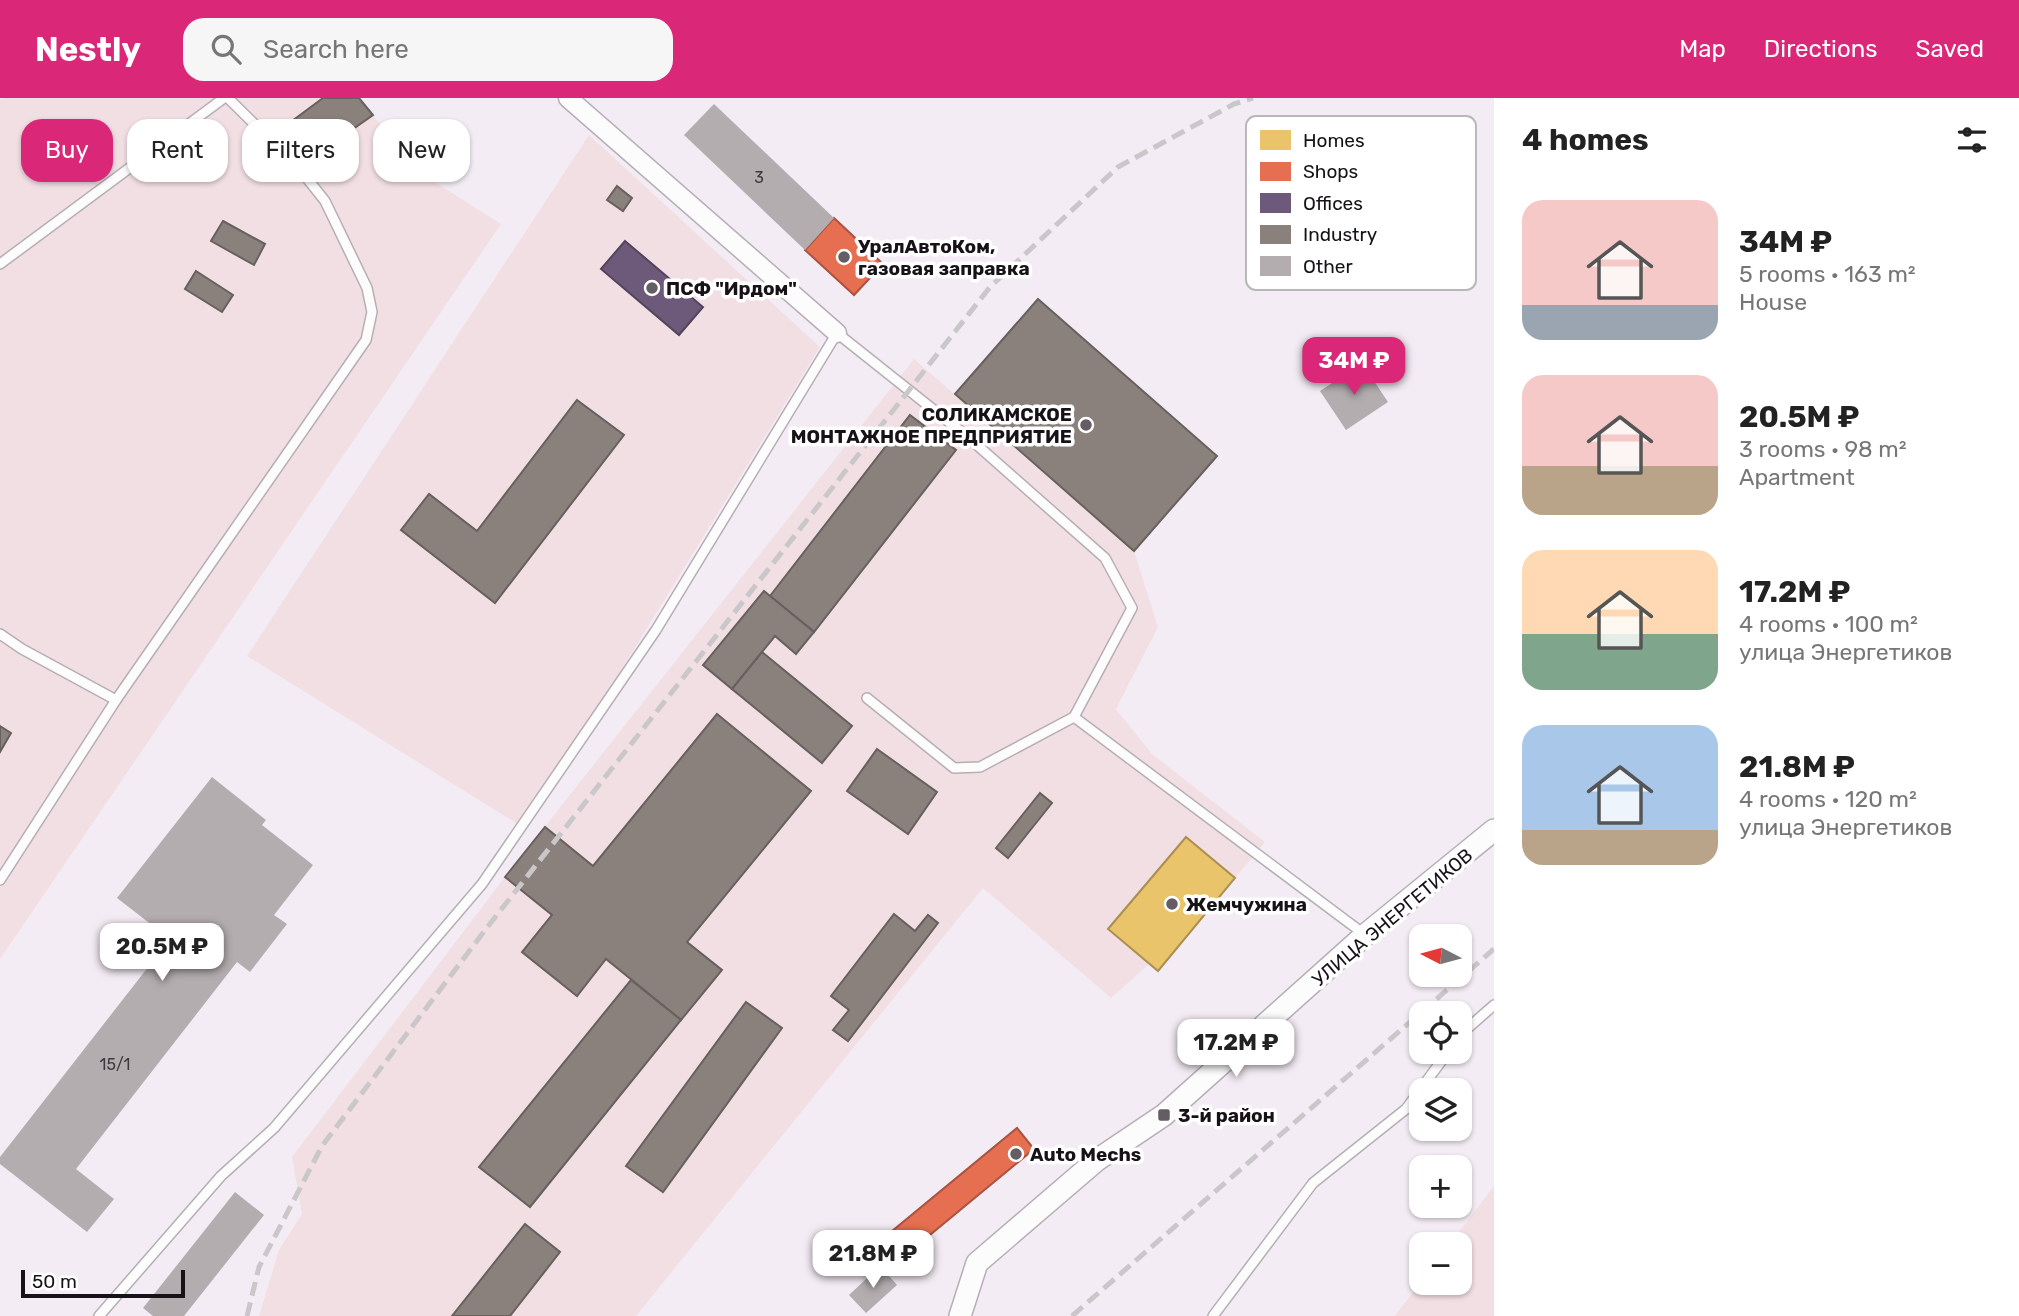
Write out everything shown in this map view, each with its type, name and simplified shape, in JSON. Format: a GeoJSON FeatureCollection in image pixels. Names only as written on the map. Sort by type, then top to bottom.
{"type":"FeatureCollection","features":[{"type":"Feature","properties":{"kind":"street"},"geometry":{"type":"LineString","coordinates":[[568,98],[837,333]]}},
{"type":"Feature","properties":{"kind":"street","name":"УЛИЦА ЭНЕРГЕТИКОВ"},"geometry":{"type":"LineString","coordinates":[[960,1316],[977,1263],[1097,1160],[1164,1115],[1365,935],[1494,830]]}},
{"type":"Feature","properties":{"kind":"lane"},"geometry":{"type":"LineString","coordinates":[[0,264],[226,98],[298,167],[326,201],[367,288],[372,312],[366,340],[116,700],[0,880]]}},
{"type":"Feature","properties":{"kind":"lane"},"geometry":{"type":"LineString","coordinates":[[99,1316],[221,1176],[274,1128],[482,884],[656,630],[837,333],[969,438],[1105,558],[1132,608],[1074,717],[980,767],[954,768],[867,698]]}},
{"type":"Feature","properties":{"kind":"lane"},"geometry":{"type":"LineString","coordinates":[[0,634],[22,649],[116,700]]}},
{"type":"Feature","properties":{"kind":"lane"},"geometry":{"type":"LineString","coordinates":[[1074,717],[1365,935]]}},
{"type":"Feature","properties":{"kind":"lane"},"geometry":{"type":"LineString","coordinates":[[1472,1024],[1494,1005]]}},
{"type":"Feature","properties":{"kind":"lane"},"geometry":{"type":"LineString","coordinates":[[1213,1316],[1313,1183],[1406,1109],[1439,1064]]}},
{"type":"Feature","properties":{"kind":"shaded area"},"geometry":{"type":"Polygon","coordinates":[[[359,98],[376,119],[373,119],[373,182],[435,182],[501,224],[0,959],[0,99],[359,98]]]}},
{"type":"Feature","properties":{"kind":"shaded area"},"geometry":{"type":"Polygon","coordinates":[[[589,135],[820,347],[524,828],[247,656],[589,135]]]}},
{"type":"Feature","properties":{"kind":"shaded area"},"geometry":{"type":"Polygon","coordinates":[[[914,359],[1134,551],[1158,627],[1116,709],[1152,754],[1265,842],[1158,971],[1149,964],[1111,998],[983,888],[636,1316],[259,1316],[279,1250],[302,1214],[292,1157],[505,877],[914,359]]]}},
{"type":"Feature","properties":{"kind":"shaded area"},"geometry":{"type":"Polygon","coordinates":[[[1494,1186],[1494,1316],[1395,1316],[1411,1295],[1472,1295],[1472,1232],[1459,1232],[1494,1186]]]}},
{"type":"Feature","properties":{"kind":"building: Homes","name":"Жемчужина"},"geometry":{"type":"Polygon","coordinates":[[[1186,837],[1235,878],[1158,971],[1108,929],[1186,837]]]}},
{"type":"Feature","properties":{"kind":"building: Shops","name":"УралАвтоКом, газовая заправка"},"geometry":{"type":"Polygon","coordinates":[[[834,218],[883,264],[854,295],[805,250],[834,218]]]}},
{"type":"Feature","properties":{"kind":"building: Shops"},"geometry":{"type":"Polygon","coordinates":[[[1017,1128],[1034,1149],[908,1253],[891,1232],[1017,1128]]]}},
{"type":"Feature","properties":{"kind":"building: Offices","name":"ПСФ \"Ирдом\""},"geometry":{"type":"Polygon","coordinates":[[[625,241],[703,307],[679,335],[601,269],[625,241]]]}},
{"type":"Feature","properties":{"kind":"building: Industry"},"geometry":{"type":"Polygon","coordinates":[[[323,98],[359,98],[373,115],[359,125],[359,119],[295,119],[323,98]]]}},
{"type":"Feature","properties":{"kind":"building: Industry"},"geometry":{"type":"Polygon","coordinates":[[[617,186],[632,198],[623,211],[607,200],[617,186]]]}},
{"type":"Feature","properties":{"kind":"building: Industry"},"geometry":{"type":"Polygon","coordinates":[[[223,221],[265,244],[254,265],[211,241],[223,221]]]}},
{"type":"Feature","properties":{"kind":"building: Industry"},"geometry":{"type":"Polygon","coordinates":[[[196,271],[233,295],[222,312],[185,289],[196,271]]]}},
{"type":"Feature","properties":{"kind":"building: Industry","name":"СОЛИКАМСКОЕ МОНТАЖНОЕ ПРЕДПРИЯТИЕ"},"geometry":{"type":"Polygon","coordinates":[[[1038,299],[1217,456],[1134,551],[955,394],[1038,299]]]}},
{"type":"Feature","properties":{"kind":"building: Industry"},"geometry":{"type":"Polygon","coordinates":[[[577,400],[624,435],[495,603],[401,530],[429,494],[477,531],[577,400]]]}},
{"type":"Feature","properties":{"kind":"building: Industry"},"geometry":{"type":"Polygon","coordinates":[[[910,415],[956,450],[814,632],[770,596],[910,415]]]}},
{"type":"Feature","properties":{"kind":"building: Industry"},"geometry":{"type":"Polygon","coordinates":[[[764,591],[814,632],[796,654],[775,636],[732,689],[703,665],[764,591]]]}},
{"type":"Feature","properties":{"kind":"building: Industry"},"geometry":{"type":"Polygon","coordinates":[[[762,652],[852,726],[822,763],[732,689],[762,652]]]}},
{"type":"Feature","properties":{"kind":"building: Industry"},"geometry":{"type":"Polygon","coordinates":[[[717,714],[811,791],[687,942],[722,970],[681,1020],[606,959],[577,996],[522,952],[552,915],[505,877],[545,827],[593,866],[717,714]]]}},
{"type":"Feature","properties":{"kind":"building: Industry"},"geometry":{"type":"Polygon","coordinates":[[[0,726],[11,733],[0,752],[0,726]]]}},
{"type":"Feature","properties":{"kind":"building: Industry"},"geometry":{"type":"Polygon","coordinates":[[[877,749],[937,792],[908,834],[847,791],[877,749]]]}},
{"type":"Feature","properties":{"kind":"building: Industry"},"geometry":{"type":"Polygon","coordinates":[[[1040,793],[1052,803],[1008,858],[996,848],[1040,793]]]}},
{"type":"Feature","properties":{"kind":"building: Industry"},"geometry":{"type":"Polygon","coordinates":[[[894,914],[915,931],[928,915],[938,923],[848,1041],[833,1030],[849,1010],[831,996],[894,914]]]}},
{"type":"Feature","properties":{"kind":"building: Industry"},"geometry":{"type":"Polygon","coordinates":[[[631,980],[681,1020],[530,1207],[479,1167],[631,980]]]}},
{"type":"Feature","properties":{"kind":"building: Industry"},"geometry":{"type":"Polygon","coordinates":[[[746,1002],[782,1028],[663,1192],[626,1166],[746,1002]]]}},
{"type":"Feature","properties":{"kind":"building: Industry"},"geometry":{"type":"Polygon","coordinates":[[[525,1224],[560,1252],[510,1316],[452,1316],[525,1224]]]}},
{"type":"Feature","properties":{"kind":"building: Other"},"geometry":{"type":"Polygon","coordinates":[[[714,104],[834,218],[805,250],[684,135],[714,104]]]}},
{"type":"Feature","properties":{"kind":"building: Other"},"geometry":{"type":"Polygon","coordinates":[[[1362,363],[1388,402],[1346,430],[1320,391],[1362,363]]]}},
{"type":"Feature","properties":{"kind":"building: Other"},"geometry":{"type":"Polygon","coordinates":[[[212,777],[266,820],[262,825],[313,865],[274,915],[287,924],[250,972],[237,962],[76,1169],[114,1199],[87,1232],[0,1164],[0,1157],[170,939],[117,898],[212,777]]]}},
{"type":"Feature","properties":{"kind":"building: Other"},"geometry":{"type":"Polygon","coordinates":[[[235,1192],[264,1215],[184,1316],[153,1316],[143,1308],[235,1192]]]}},
{"type":"Feature","properties":{"kind":"building: Other"},"geometry":{"type":"Polygon","coordinates":[[[880,1266],[897,1285],[866,1313],[849,1295],[880,1266]]]}},
{"type":"Feature","properties":{"kind":"railway"},"geometry":{"type":"LineString","coordinates":[[247,1316],[259,1267],[322,1146],[489,925],[990,287],[1118,167],[1234,104],[1253,98]]}},
{"type":"Feature","properties":{"kind":"railway"},"geometry":{"type":"LineString","coordinates":[[1072,1316],[1494,949]]}},
{"type":"Feature","properties":{"kind":"place","name":"УралАвтоКом, газовая заправка"},"geometry":{"type":"Point","coordinates":[844,257]}},
{"type":"Feature","properties":{"kind":"place","name":"ПСФ \"Ирдом\""},"geometry":{"type":"Point","coordinates":[652,288]}},
{"type":"Feature","properties":{"kind":"place","name":"СОЛИКАМСКОЕ МОНТАЖНОЕ ПРЕДПРИЯТИЕ"},"geometry":{"type":"Point","coordinates":[1086,425]}},
{"type":"Feature","properties":{"kind":"place","name":"Жемчужина"},"geometry":{"type":"Point","coordinates":[1172,904]}},
{"type":"Feature","properties":{"kind":"place","name":"3-й район"},"geometry":{"type":"Point","coordinates":[1164,1115]}},
{"type":"Feature","properties":{"kind":"place","name":"Auto Mechs"},"geometry":{"type":"Point","coordinates":[1016,1154]}}]}
